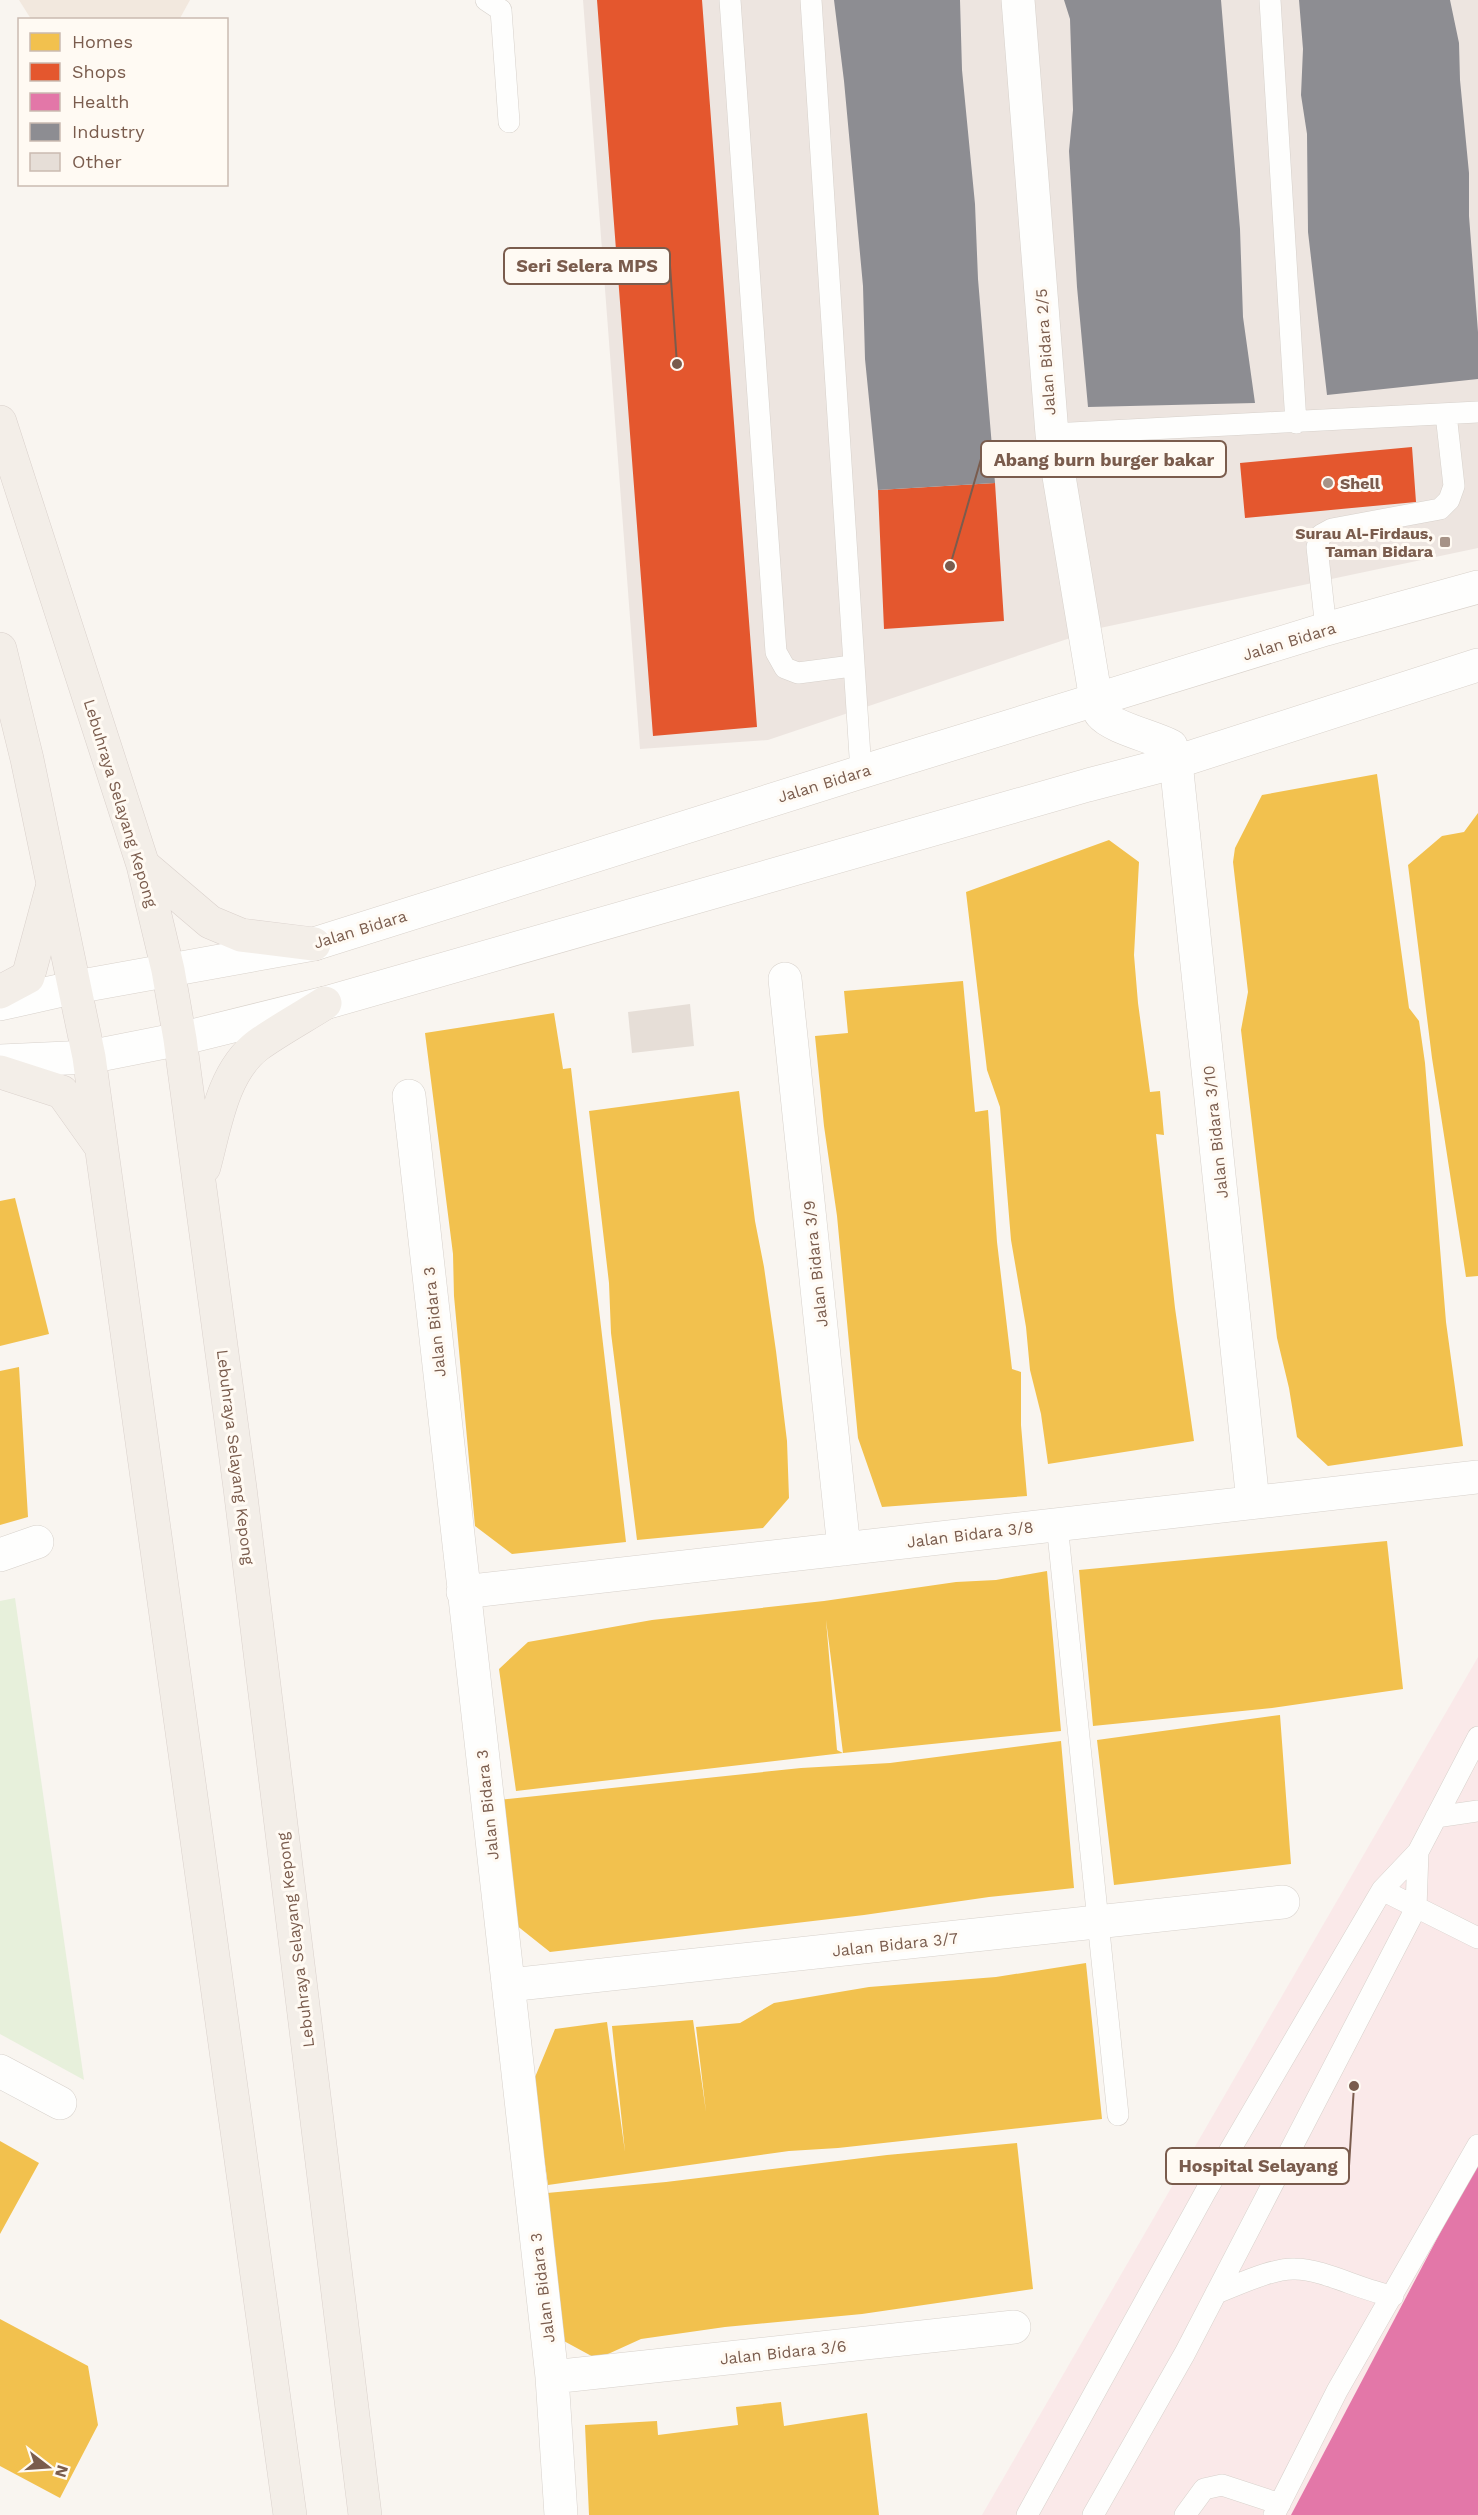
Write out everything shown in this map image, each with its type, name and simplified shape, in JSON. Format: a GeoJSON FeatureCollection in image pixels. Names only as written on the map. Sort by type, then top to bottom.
{"type":"FeatureCollection","features":[{"type":"Feature","properties":{"kind":"main road","name":"Lebuhraya Selayang Kepong"},"geometry":{"type":"LineString","coordinates":[[0,422],[143,865],[168,970],[201,1177],[365,2515]]}},
{"type":"Feature","properties":{"kind":"main road"},"geometry":{"type":"LineString","coordinates":[[0,649],[76,987],[89,1057],[290,2515]]}},
{"type":"Feature","properties":{"kind":"main road"},"geometry":{"type":"LineString","coordinates":[[143,865],[210,922],[241,935],[314,944]]}},
{"type":"Feature","properties":{"kind":"main road"},"geometry":{"type":"LineString","coordinates":[[0,992],[28,977],[53,884]]}},
{"type":"Feature","properties":{"kind":"main road"},"geometry":{"type":"LineString","coordinates":[[201,1177],[227,1087],[239,1065],[256,1046],[325,1003]]}},
{"type":"Feature","properties":{"kind":"main road"},"geometry":{"type":"LineString","coordinates":[[0,1072],[62,1092],[101,1148]]}},
{"type":"Feature","properties":{"kind":"street","name":"Jalan Bidara 2/5"},"geometry":{"type":"LineString","coordinates":[[1018,0],[1052,434],[1096,700]]}},
{"type":"Feature","properties":{"kind":"street","name":"Jalan Bidara"},"geometry":{"type":"LineString","coordinates":[[0,1004],[76,987],[314,944],[861,771],[1326,629],[1478,587]]}},
{"type":"Feature","properties":{"kind":"street"},"geometry":{"type":"LineString","coordinates":[[0,1061],[89,1057],[180,1039],[325,1003],[1077,788],[1176,762],[1478,665]]}},
{"type":"Feature","properties":{"kind":"street"},"geometry":{"type":"LineString","coordinates":[[1096,700],[1100,714],[1117,725],[1155,737],[1171,746],[1176,762]]}},
{"type":"Feature","properties":{"kind":"street","name":"Jalan Bidara 3/10"},"geometry":{"type":"LineString","coordinates":[[1176,762],[1253,1502]]}},
{"type":"Feature","properties":{"kind":"street","name":"Jalan Bidara 3/9"},"geometry":{"type":"LineString","coordinates":[[785,979],[844,1549]]}},
{"type":"Feature","properties":{"kind":"street","name":"Jalan Bidara 3"},"geometry":{"type":"LineString","coordinates":[[409,1096],[552,2377],[561,2515]]}},
{"type":"Feature","properties":{"kind":"street","name":"Jalan Bidara 3/8"},"geometry":{"type":"LineString","coordinates":[[463,1592],[1478,1477]]}},
{"type":"Feature","properties":{"kind":"street"},"geometry":{"type":"LineString","coordinates":[[0,1555],[37,1542]]}},
{"type":"Feature","properties":{"kind":"street","name":"Jalan Bidara 3/7"},"geometry":{"type":"LineString","coordinates":[[507,1985],[1284,1902]]}},
{"type":"Feature","properties":{"kind":"street"},"geometry":{"type":"LineString","coordinates":[[0,2071],[60,2103]]}},
{"type":"Feature","properties":{"kind":"street","name":"Jalan Bidara 3/6"},"geometry":{"type":"LineString","coordinates":[[552,2377],[1014,2327]]}},
{"type":"Feature","properties":{"kind":"lane"},"geometry":{"type":"LineString","coordinates":[[486,0],[501,10],[509,122]]}},
{"type":"Feature","properties":{"kind":"lane"},"geometry":{"type":"LineString","coordinates":[[730,0],[776,652],[785,668],[798,673],[852,666]]}},
{"type":"Feature","properties":{"kind":"lane"},"geometry":{"type":"LineString","coordinates":[[811,0],[852,666],[861,771]]}},
{"type":"Feature","properties":{"kind":"lane"},"geometry":{"type":"LineString","coordinates":[[1270,0],[1296,423]]}},
{"type":"Feature","properties":{"kind":"lane"},"geometry":{"type":"LineString","coordinates":[[1052,434],[1478,412]]}},
{"type":"Feature","properties":{"kind":"lane"},"geometry":{"type":"LineString","coordinates":[[1326,629],[1317,547],[1322,535],[1332,529],[1440,509],[1449,500],[1454,486],[1446,414]]}},
{"type":"Feature","properties":{"kind":"lane"},"geometry":{"type":"LineString","coordinates":[[1057,1524],[1118,2115]]}},
{"type":"Feature","properties":{"kind":"lane"},"geometry":{"type":"LineString","coordinates":[[1027,2515],[1206,2191],[1382,1890],[1418,1852],[1478,1737]]}},
{"type":"Feature","properties":{"kind":"lane"},"geometry":{"type":"LineString","coordinates":[[1436,1817],[1478,1811]]}},
{"type":"Feature","properties":{"kind":"lane"},"geometry":{"type":"LineString","coordinates":[[1093,2515],[1185,2353],[1416,1908],[1418,1852]]}},
{"type":"Feature","properties":{"kind":"lane"},"geometry":{"type":"LineString","coordinates":[[1382,1890],[1478,1938]]}},
{"type":"Feature","properties":{"kind":"lane"},"geometry":{"type":"LineString","coordinates":[[1185,2515],[1204,2489],[1222,2485],[1277,2509],[1336,2391],[1394,2295],[1478,2145]]}},
{"type":"Feature","properties":{"kind":"lane"},"geometry":{"type":"LineString","coordinates":[[1216,2293],[1280,2271],[1293,2269],[1306,2270],[1374,2293],[1394,2295]]}},
{"type":"Feature","properties":{"kind":"shaded area"},"geometry":{"type":"Polygon","coordinates":[[[19,0],[190,0],[180,18],[30,18],[19,0]]]}},
{"type":"Feature","properties":{"kind":"shaded area"},"geometry":{"type":"Polygon","coordinates":[[[583,0],[1478,0],[1478,548],[1100,628],[768,740],[640,749],[583,0]]]}},
{"type":"Feature","properties":{"kind":"shaded area"},"geometry":{"type":"Polygon","coordinates":[[[1478,1657],[1478,2515],[982,2515],[1478,1657]]]}},
{"type":"Feature","properties":{"kind":"green space"},"geometry":{"type":"Polygon","coordinates":[[[15,1598],[84,2080],[0,2034],[0,1601],[15,1598]]]}},
{"type":"Feature","properties":{"kind":"building: Homes"},"geometry":{"type":"Polygon","coordinates":[[[1377,774],[1409,1008],[1419,1021],[1425,1063],[1446,1322],[1463,1446],[1328,1466],[1297,1437],[1289,1388],[1277,1338],[1241,1030],[1248,992],[1233,862],[1235,848],[1262,795],[1377,774]]]}},
{"type":"Feature","properties":{"kind":"building: Homes"},"geometry":{"type":"Polygon","coordinates":[[[1478,813],[1478,1276],[1466,1277],[1432,1058],[1408,865],[1442,836],[1464,832],[1478,813]]]}},
{"type":"Feature","properties":{"kind":"building: Homes"},"geometry":{"type":"Polygon","coordinates":[[[1109,840],[1139,862],[1134,955],[1138,1003],[1150,1092],[1160,1091],[1164,1135],[1156,1134],[1175,1308],[1194,1441],[1048,1464],[1041,1414],[1030,1370],[1026,1327],[1011,1240],[1000,1107],[987,1070],[966,892],[1109,840]]]}},
{"type":"Feature","properties":{"kind":"building: Homes"},"geometry":{"type":"Polygon","coordinates":[[[963,981],[975,1112],[988,1110],[997,1242],[1012,1369],[1021,1372],[1021,1425],[1027,1496],[882,1507],[858,1438],[837,1216],[824,1126],[815,1036],[848,1033],[844,991],[963,981]]]}},
{"type":"Feature","properties":{"kind":"building: Homes"},"geometry":{"type":"Polygon","coordinates":[[[554,1013],[563,1069],[571,1068],[626,1542],[512,1554],[475,1526],[454,1296],[453,1254],[425,1033],[554,1013]]]}},
{"type":"Feature","properties":{"kind":"building: Homes"},"geometry":{"type":"Polygon","coordinates":[[[739,1091],[755,1221],[776,1351],[787,1441],[789,1498],[763,1528],[637,1540],[611,1333],[609,1283],[589,1111],[739,1091]]]}},
{"type":"Feature","properties":{"kind":"building: Homes"},"geometry":{"type":"Polygon","coordinates":[[[15,1198],[49,1334],[0,1346],[0,1201],[15,1198]]]}},
{"type":"Feature","properties":{"kind":"building: Homes"},"geometry":{"type":"Polygon","coordinates":[[[19,1367],[28,1517],[0,1525],[0,1371],[19,1367]]]}},
{"type":"Feature","properties":{"kind":"building: Homes"},"geometry":{"type":"Polygon","coordinates":[[[1387,1541],[1403,1689],[1272,1708],[1093,1726],[1079,1570],[1387,1541]]]}},
{"type":"Feature","properties":{"kind":"building: Homes"},"geometry":{"type":"Polygon","coordinates":[[[1047,1571],[1061,1731],[843,1753],[516,1791],[499,1669],[528,1642],[652,1620],[824,1601],[956,1582],[996,1580],[1047,1571]],[[826,1620],[837,1750],[843,1753],[826,1620]]]}},
{"type":"Feature","properties":{"kind":"building: Homes"},"geometry":{"type":"Polygon","coordinates":[[[1280,1715],[1291,1864],[1114,1885],[1097,1740],[1280,1715]]]}},
{"type":"Feature","properties":{"kind":"building: Homes"},"geometry":{"type":"Polygon","coordinates":[[[1061,1741],[1074,1888],[550,1952],[511,1921],[498,1800],[801,1768],[890,1763],[1061,1741]]]}},
{"type":"Feature","properties":{"kind":"building: Homes"},"geometry":{"type":"Polygon","coordinates":[[[1086,1963],[1102,2119],[838,2148],[789,2151],[548,2185],[533,2082],[555,2029],[607,2022],[625,2152],[612,2026],[693,2020],[706,2112],[696,2027],[740,2023],[774,2003],[869,1987],[996,1977],[1086,1963]]]}},
{"type":"Feature","properties":{"kind":"building: Homes"},"geometry":{"type":"Polygon","coordinates":[[[0,2141],[39,2163],[0,2234],[0,2141]]]}},
{"type":"Feature","properties":{"kind":"building: Homes"},"geometry":{"type":"Polygon","coordinates":[[[1017,2143],[1033,2289],[862,2314],[725,2327],[641,2339],[597,2359],[562,2340],[547,2193],[666,2182],[887,2155],[1017,2143]]]}},
{"type":"Feature","properties":{"kind":"building: Homes"},"geometry":{"type":"Polygon","coordinates":[[[0,2319],[88,2366],[98,2425],[60,2498],[0,2466],[0,2319]]]}},
{"type":"Feature","properties":{"kind":"building: Homes"},"geometry":{"type":"Polygon","coordinates":[[[781,2402],[784,2426],[867,2413],[879,2515],[589,2515],[585,2425],[657,2421],[658,2435],[738,2425],[736,2407],[781,2402]]]}},
{"type":"Feature","properties":{"kind":"building: Shops"},"geometry":{"type":"Polygon","coordinates":[[[597,0],[702,0],[757,727],[653,736],[597,0]]]}},
{"type":"Feature","properties":{"kind":"building: Shops","name":"Shell"},"geometry":{"type":"Polygon","coordinates":[[[1412,447],[1416,502],[1245,518],[1240,463],[1412,447]]]}},
{"type":"Feature","properties":{"kind":"building: Shops"},"geometry":{"type":"Polygon","coordinates":[[[995,483],[1004,621],[884,629],[878,490],[995,483]]]}},
{"type":"Feature","properties":{"kind":"building: Health"},"geometry":{"type":"Polygon","coordinates":[[[1478,2161],[1478,2515],[1291,2515],[1478,2161]]]}},
{"type":"Feature","properties":{"kind":"building: Industry"},"geometry":{"type":"Polygon","coordinates":[[[834,0],[960,0],[962,70],[975,204],[978,279],[995,483],[878,490],[865,359],[863,286],[834,0]]]}},
{"type":"Feature","properties":{"kind":"building: Industry"},"geometry":{"type":"Polygon","coordinates":[[[1064,0],[1221,0],[1240,229],[1243,317],[1255,403],[1088,407],[1077,287],[1069,151],[1073,110],[1070,19],[1064,0]]]}},
{"type":"Feature","properties":{"kind":"building: Industry"},"geometry":{"type":"Polygon","coordinates":[[[1299,0],[1450,0],[1459,43],[1460,80],[1469,173],[1469,216],[1478,332],[1478,379],[1327,395],[1308,232],[1307,134],[1301,95],[1303,49],[1299,0]]]}},
{"type":"Feature","properties":{"kind":"building: Other"},"geometry":{"type":"Polygon","coordinates":[[[690,1004],[694,1046],[632,1053],[628,1012],[690,1004]]]}},
{"type":"Feature","properties":{"kind":"place","name":"Seri Selera MPS"},"geometry":{"type":"Point","coordinates":[677,364]}},
{"type":"Feature","properties":{"kind":"place","name":"Shell"},"geometry":{"type":"Point","coordinates":[1328,483]}},
{"type":"Feature","properties":{"kind":"place","name":"Surau Al-Firdaus, Taman Bidara"},"geometry":{"type":"Point","coordinates":[1445,542]}},
{"type":"Feature","properties":{"kind":"place","name":"Abang burn burger bakar"},"geometry":{"type":"Point","coordinates":[950,566]}},
{"type":"Feature","properties":{"kind":"place","name":"Hospital Selayang"},"geometry":{"type":"Point","coordinates":[1354,2086]}}]}
